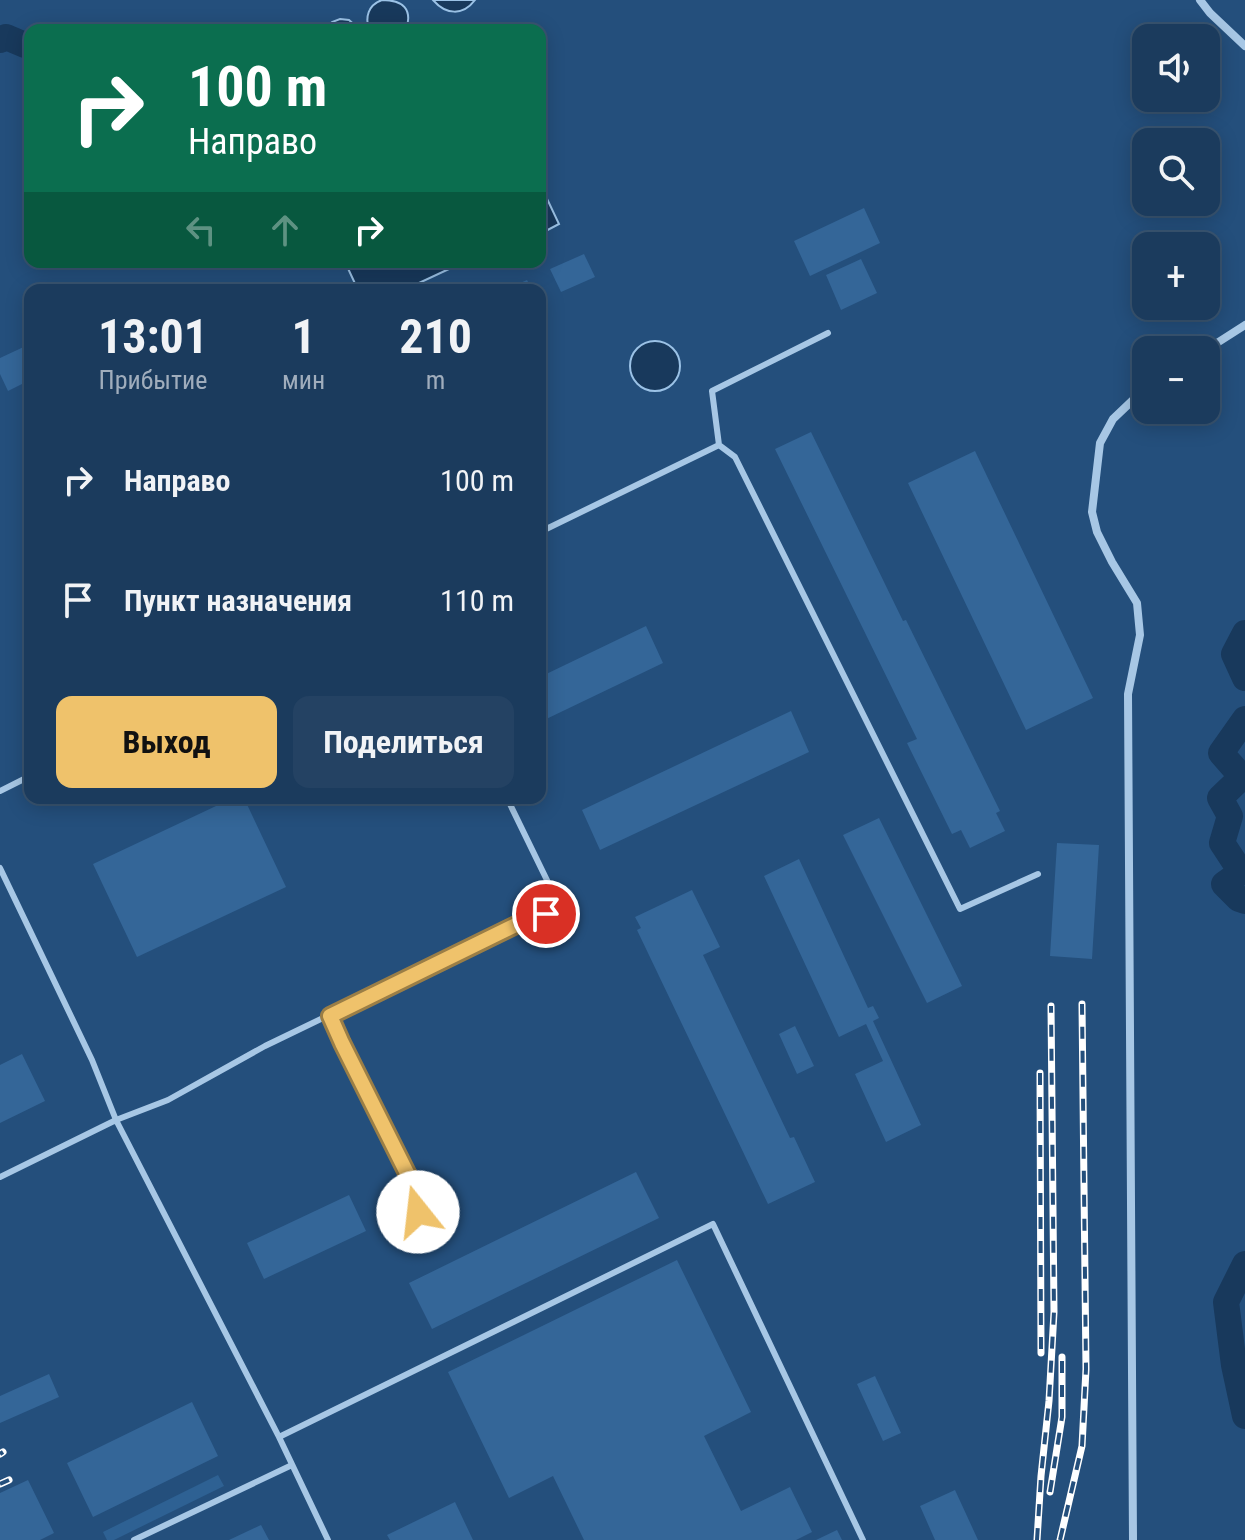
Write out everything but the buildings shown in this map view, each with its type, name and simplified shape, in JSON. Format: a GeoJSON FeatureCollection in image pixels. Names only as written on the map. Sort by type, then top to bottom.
{"type":"FeatureCollection","features":[{"type":"Feature","properties":{"kind":"street"},"geometry":{"type":"LineString","coordinates":[[1200,0],[1245,46]]}},
{"type":"Feature","properties":{"kind":"street"},"geometry":{"type":"LineString","coordinates":[[1220,341],[1245,325]]}},
{"type":"Feature","properties":{"kind":"street"},"geometry":{"type":"LineString","coordinates":[[1132,401],[1113,419],[1100,443],[1092,512],[1097,532],[1137,603],[1140,635],[1128,694],[1133,1540]]}},
{"type":"Feature","properties":{"kind":"lane"},"geometry":{"type":"LineString","coordinates":[[828,333],[712,391],[719,445],[735,457],[960,909],[1038,874]]}},
{"type":"Feature","properties":{"kind":"lane"},"geometry":{"type":"LineString","coordinates":[[546,529],[719,445]]}},
{"type":"Feature","properties":{"kind":"lane"},"geometry":{"type":"LineString","coordinates":[[0,791],[24,779]]}},
{"type":"Feature","properties":{"kind":"lane"},"geometry":{"type":"LineString","coordinates":[[0,1177],[116,1120],[168,1100],[265,1046],[530,918],[561,909],[510,804]]}},
{"type":"Feature","properties":{"kind":"lane"},"geometry":{"type":"LineString","coordinates":[[0,868],[92,1060],[116,1120],[279,1437],[328,1540]]}},
{"type":"Feature","properties":{"kind":"lane"},"geometry":{"type":"LineString","coordinates":[[330,1016],[419,1197],[418,1212]]}},
{"type":"Feature","properties":{"kind":"lane"},"geometry":{"type":"LineString","coordinates":[[279,1437],[713,1224],[863,1540]]}},
{"type":"Feature","properties":{"kind":"lane"},"geometry":{"type":"LineString","coordinates":[[134,1540],[292,1465]]}},
{"type":"Feature","properties":{"kind":"lane"},"geometry":{"type":"LineString","coordinates":[[158,1529],[161,1540]]}},
{"type":"Feature","properties":{"kind":"shaded area"},"geometry":{"type":"Polygon","coordinates":[[[382,0],[401,4],[407,11],[408,24],[368,24],[369,12],[382,0]]]}},
{"type":"Feature","properties":{"kind":"shaded area"},"geometry":{"type":"Polygon","coordinates":[[[433,0],[475,0],[465,9],[454,12],[443,9],[433,0]]]}},
{"type":"Feature","properties":{"kind":"shaded area"},"geometry":{"type":"Polygon","coordinates":[[[340,19],[353,24],[330,24],[340,19]]]}},
{"type":"Feature","properties":{"kind":"shaded area"},"geometry":{"type":"Polygon","coordinates":[[[546,197],[559,224],[546,231],[546,197]]]}},
{"type":"Feature","properties":{"kind":"shaded area"},"geometry":{"type":"Polygon","coordinates":[[[348,268],[451,268],[417,284],[355,284],[348,268]]]}},
{"type":"Feature","properties":{"kind":"shaded area"},"geometry":{"type":"Polygon","coordinates":[[[655,341],[673,348],[680,366],[673,384],[655,391],[637,384],[630,366],[637,348],[655,341]]]}},
{"type":"Feature","properties":{"kind":"shaded area"},"geometry":{"type":"Polygon","coordinates":[[[218,1475],[224,1486],[114,1540],[107,1540],[103,1532],[218,1475]]]}},
{"type":"Feature","properties":{"kind":"waterway"},"geometry":{"type":"LineString","coordinates":[[0,40],[6,37],[24,45]]}},
{"type":"Feature","properties":{"kind":"waterway"},"geometry":{"type":"LineString","coordinates":[[1245,633],[1234,654],[1245,678]]}},
{"type":"Feature","properties":{"kind":"waterway"},"geometry":{"type":"LineString","coordinates":[[1245,719],[1221,753],[1242,777],[1220,798],[1230,816],[1222,843],[1241,872],[1224,884],[1245,901]]}},
{"type":"Feature","properties":{"kind":"waterway"},"geometry":{"type":"LineString","coordinates":[[1245,1264],[1226,1302],[1234,1365],[1245,1416]]}},
{"type":"Feature","properties":{"kind":"railway"},"geometry":{"type":"LineString","coordinates":[[1060,1540],[1082,1446],[1086,1369],[1082,1004]]}},
{"type":"Feature","properties":{"kind":"railway"},"geometry":{"type":"LineString","coordinates":[[1037,1540],[1054,1312],[1051,1006]]}},
{"type":"Feature","properties":{"kind":"railway"},"geometry":{"type":"LineString","coordinates":[[1040,1073],[1041,1353]]}},
{"type":"Feature","properties":{"kind":"railway"},"geometry":{"type":"LineString","coordinates":[[1050,1492],[1062,1417],[1062,1357]]}},
{"type":"Feature","properties":{"kind":"railway"},"geometry":{"type":"LineString","coordinates":[[0,1484],[9,1480]]}},
{"type":"Feature","properties":{"kind":"route"},"geometry":{"type":"LineString","coordinates":[[418,1212],[419,1197],[330,1016],[530,918],[546,914]]}}]}
